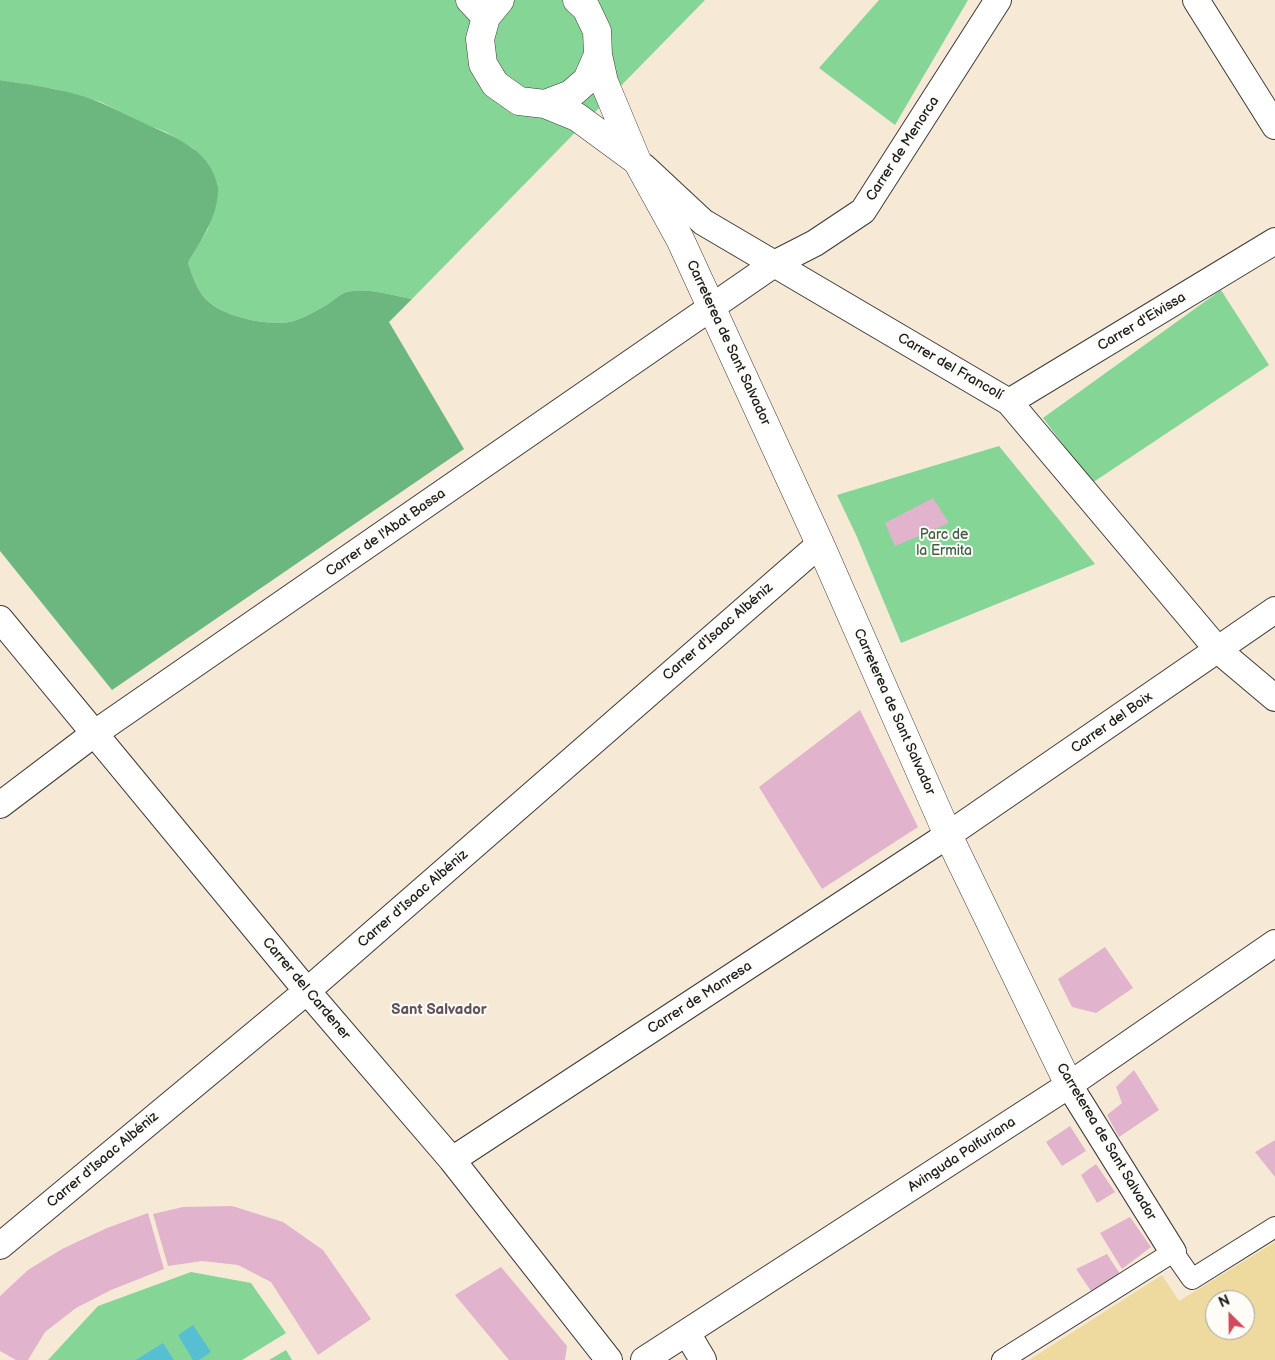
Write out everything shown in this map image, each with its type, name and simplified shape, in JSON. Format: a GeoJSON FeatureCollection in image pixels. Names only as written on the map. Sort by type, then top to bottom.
{"type":"FeatureCollection","features":[{"type":"Feature","properties":{"kind":"street","name":"Carreterea de Sant Salvador"},"geometry":{"type":"LineString","coordinates":[[577,0],[586,8],[597,31],[598,55],[604,82],[637,161],[680,239],[712,307],[820,544],[948,836],[1069,1085],[1174,1252]]}},
{"type":"Feature","properties":{"kind":"street","name":"Carrer de Menorca"},"geometry":{"type":"LineString","coordinates":[[774,264],[815,243],[863,210],[998,0]]}},
{"type":"Feature","properties":{"kind":"street"},"geometry":{"type":"LineString","coordinates":[[1196,0],[1275,126]]}},
{"type":"Feature","properties":{"kind":"street"},"geometry":{"type":"LineString","coordinates":[[486,6],[480,39],[483,64],[495,84],[519,101],[545,104],[577,117],[637,161]]}},
{"type":"Feature","properties":{"kind":"street"},"geometry":{"type":"LineString","coordinates":[[545,104],[571,94],[587,80],[598,55]]}},
{"type":"Feature","properties":{"kind":"street","name":"Carrer del Francolí"},"geometry":{"type":"LineString","coordinates":[[637,161],[703,222],[1009,402],[1218,650],[1275,698]]}},
{"type":"Feature","properties":{"kind":"street","name":"Carrer d'Eivissa"},"geometry":{"type":"LineString","coordinates":[[1009,402],[1275,241]]}},
{"type":"Feature","properties":{"kind":"street","name":"Carrer de l'Abat Bassa"},"geometry":{"type":"LineString","coordinates":[[0,805],[95,733],[774,264]]}},
{"type":"Feature","properties":{"kind":"street","name":"Carrer d'Isaac Albéniz"},"geometry":{"type":"LineString","coordinates":[[0,1246],[307,991],[820,544]]}},
{"type":"Feature","properties":{"kind":"street","name":"Carrer del Boix"},"geometry":{"type":"LineString","coordinates":[[948,836],[1275,610]]}},
{"type":"Feature","properties":{"kind":"street","name":"Carrer del Cardener"},"geometry":{"type":"LineString","coordinates":[[0,619],[307,991],[452,1160],[610,1360]]}},
{"type":"Feature","properties":{"kind":"street","name":"Carrer de Manresa"},"geometry":{"type":"LineString","coordinates":[[452,1160],[948,836]]}},
{"type":"Feature","properties":{"kind":"street","name":"Avinguda Palfuriana"},"geometry":{"type":"LineString","coordinates":[[644,1360],[1069,1085],[1275,943]]}},
{"type":"Feature","properties":{"kind":"street"},"geometry":{"type":"LineString","coordinates":[[1002,1360],[1174,1252],[1192,1279],[1275,1227]]}},
{"type":"Feature","properties":{"kind":"street"},"geometry":{"type":"LineString","coordinates":[[687,1332],[703,1360]]}},
{"type":"Feature","properties":{"kind":"green space"},"geometry":{"type":"Polygon","coordinates":[[[0,0],[705,0],[412,299],[363,290],[347,292],[303,318],[285,323],[274,323],[250,320],[228,313],[210,303],[196,285],[188,263],[208,229],[215,206],[218,184],[193,148],[166,132],[145,124],[101,102],[55,89],[0,80],[0,0]]]}},
{"type":"Feature","properties":{"kind":"green space"},"geometry":{"type":"Polygon","coordinates":[[[879,0],[968,0],[895,125],[819,68],[879,0]]]}},
{"type":"Feature","properties":{"kind":"green space"},"geometry":{"type":"Polygon","coordinates":[[[0,80],[56,89],[109,106],[184,142],[201,156],[209,165],[214,175],[218,186],[218,197],[209,226],[188,263],[202,295],[218,308],[250,320],[285,323],[307,315],[347,292],[363,290],[412,299],[389,322],[464,449],[112,690],[0,551],[0,80]]]}},
{"type":"Feature","properties":{"kind":"green space"},"geometry":{"type":"Polygon","coordinates":[[[1221,290],[1269,365],[1092,483],[1043,418],[1221,290]]]}},
{"type":"Feature","properties":{"kind":"green space","name":"Parc de la Ermita"},"geometry":{"type":"Polygon","coordinates":[[[999,446],[1095,564],[901,643],[857,537],[837,495],[999,446]]]}},
{"type":"Feature","properties":{"kind":"green space"},"geometry":{"type":"Polygon","coordinates":[[[191,1272],[251,1283],[286,1333],[242,1360],[48,1360],[98,1306],[191,1272]]]}},
{"type":"Feature","properties":{"kind":"green space"},"geometry":{"type":"Polygon","coordinates":[[[286,1350],[292,1360],[269,1360],[286,1350]]]}},
{"type":"Feature","properties":{"kind":"sand"},"geometry":{"type":"Polygon","coordinates":[[[1275,1242],[1275,1360],[1029,1360],[1162,1275],[1179,1301],[1275,1242]]]}},
{"type":"Feature","properties":{"kind":"water"},"geometry":{"type":"Polygon","coordinates":[[[193,1325],[211,1352],[199,1360],[193,1360],[178,1335],[193,1325]]]}},
{"type":"Feature","properties":{"kind":"water"},"geometry":{"type":"Polygon","coordinates":[[[163,1343],[174,1360],[136,1360],[163,1343]]]}},
{"type":"Feature","properties":{"kind":"building"},"geometry":{"type":"Polygon","coordinates":[[[933,498],[949,523],[895,546],[885,523],[933,498]]]}},
{"type":"Feature","properties":{"kind":"building"},"geometry":{"type":"Polygon","coordinates":[[[860,710],[918,827],[822,889],[759,787],[860,710]]]}},
{"type":"Feature","properties":{"kind":"building"},"geometry":{"type":"Polygon","coordinates":[[[1105,947],[1133,988],[1096,1013],[1072,1007],[1058,979],[1105,947]]]}},
{"type":"Feature","properties":{"kind":"building"},"geometry":{"type":"Polygon","coordinates":[[[1134,1070],[1159,1110],[1119,1137],[1107,1115],[1122,1103],[1116,1087],[1134,1070]]]}},
{"type":"Feature","properties":{"kind":"building"},"geometry":{"type":"Polygon","coordinates":[[[1070,1126],[1086,1151],[1062,1166],[1046,1142],[1070,1126]]]}},
{"type":"Feature","properties":{"kind":"building"},"geometry":{"type":"Polygon","coordinates":[[[1275,1140],[1275,1177],[1255,1152],[1275,1140]]]}},
{"type":"Feature","properties":{"kind":"building"},"geometry":{"type":"Polygon","coordinates":[[[1096,1164],[1115,1192],[1097,1203],[1081,1175],[1096,1164]]]}},
{"type":"Feature","properties":{"kind":"building"},"geometry":{"type":"Polygon","coordinates":[[[232,1206],[283,1222],[323,1250],[371,1319],[318,1355],[271,1282],[238,1265],[202,1261],[168,1266],[153,1214],[183,1207],[232,1206]]]}},
{"type":"Feature","properties":{"kind":"building"},"geometry":{"type":"Polygon","coordinates":[[[148,1213],[164,1269],[111,1290],[76,1308],[45,1332],[28,1360],[16,1360],[0,1351],[0,1296],[28,1270],[62,1249],[107,1228],[148,1213]]]}},
{"type":"Feature","properties":{"kind":"building"},"geometry":{"type":"Polygon","coordinates":[[[1130,1217],[1151,1247],[1122,1269],[1100,1233],[1130,1217]]]}},
{"type":"Feature","properties":{"kind":"building"},"geometry":{"type":"Polygon","coordinates":[[[1107,1254],[1120,1274],[1091,1291],[1076,1269],[1107,1254]]]}},
{"type":"Feature","properties":{"kind":"building"},"geometry":{"type":"Polygon","coordinates":[[[501,1267],[567,1346],[565,1360],[509,1360],[455,1295],[501,1267]]]}},
{"type":"Feature","properties":{"kind":"district","name":"Sant Salvador"},"geometry":{"type":"Point","coordinates":[439,1010]}}]}
